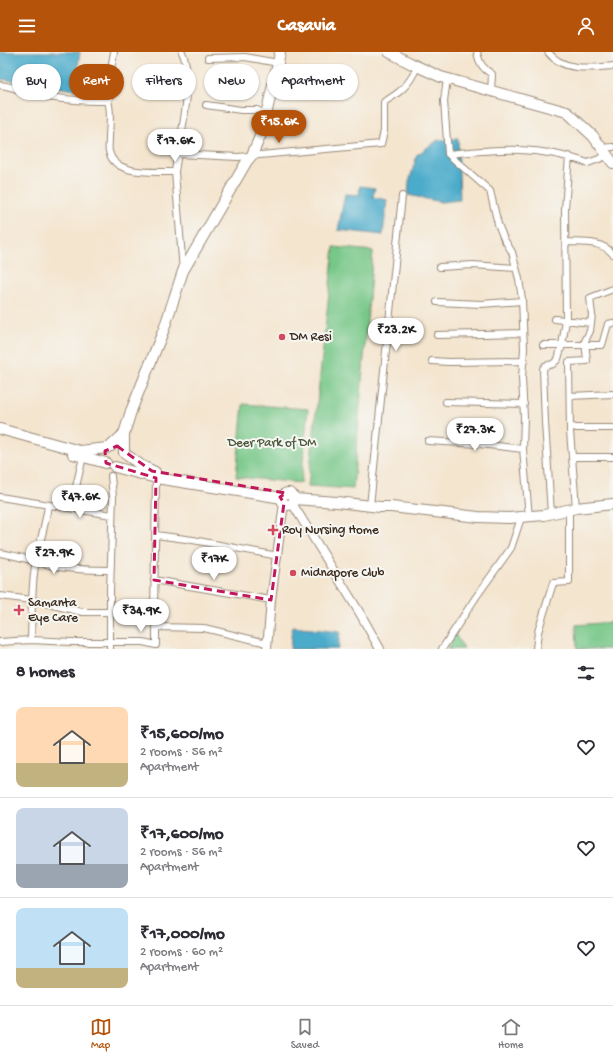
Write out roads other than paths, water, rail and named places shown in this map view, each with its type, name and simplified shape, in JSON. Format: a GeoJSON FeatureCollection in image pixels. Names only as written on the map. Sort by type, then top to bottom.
{"type":"FeatureCollection","features":[{"type":"Feature","properties":{"kind":"main road"},"geometry":{"type":"LineString","coordinates":[[110,468],[120,465],[123,462],[124,434],[131,411],[164,329],[183,270],[214,215],[252,155],[262,132],[280,52]]}},
{"type":"Feature","properties":{"kind":"main road"},"geometry":{"type":"LineString","coordinates":[[389,52],[417,67],[447,79],[567,112],[593,136],[607,155]]}},
{"type":"Feature","properties":{"kind":"main road"},"geometry":{"type":"LineString","coordinates":[[0,429],[80,451],[116,446],[121,448],[124,453],[142,466],[152,471],[288,498]]}},
{"type":"Feature","properties":{"kind":"main road"},"geometry":{"type":"LineString","coordinates":[[110,468],[103,455],[109,447],[124,434]]}},
{"type":"Feature","properties":{"kind":"main road"},"geometry":{"type":"LineString","coordinates":[[0,435],[83,457],[110,468],[156,478],[288,498],[371,503],[391,507],[478,517],[525,517],[548,514],[557,516],[613,504]]}},
{"type":"Feature","properties":{"kind":"main road"},"geometry":{"type":"LineString","coordinates":[[572,512],[613,509]]}},
{"type":"Feature","properties":{"kind":"street"},"geometry":{"type":"LineString","coordinates":[[114,52],[111,69],[110,96],[108,101],[110,110],[109,151],[112,158],[119,166],[130,170],[175,172]]}},
{"type":"Feature","properties":{"kind":"street"},"geometry":{"type":"LineString","coordinates":[[182,52],[188,76],[187,98],[175,172],[183,270]]}},
{"type":"Feature","properties":{"kind":"street"},"geometry":{"type":"LineString","coordinates":[[477,52],[478,60],[484,70],[492,74],[491,92]]}},
{"type":"Feature","properties":{"kind":"street"},"geometry":{"type":"LineString","coordinates":[[548,52],[552,58],[561,63],[578,68],[613,66]]}},
{"type":"Feature","properties":{"kind":"street"},"geometry":{"type":"LineString","coordinates":[[208,58],[245,57],[278,63]]}},
{"type":"Feature","properties":{"kind":"street"},"geometry":{"type":"LineString","coordinates":[[178,154],[238,157],[381,144],[384,131],[384,102],[405,87],[412,79],[417,67]]}},
{"type":"Feature","properties":{"kind":"street"},"geometry":{"type":"LineString","coordinates":[[442,649],[510,548],[525,517],[522,301],[512,252],[504,239],[498,224],[490,191],[448,154],[444,101],[447,79]]}},
{"type":"Feature","properties":{"kind":"street"},"geometry":{"type":"LineString","coordinates":[[0,85],[17,88],[40,95],[87,101],[108,101]]}},
{"type":"Feature","properties":{"kind":"street"},"geometry":{"type":"LineString","coordinates":[[206,105],[241,110],[257,110],[265,114]]}},
{"type":"Feature","properties":{"kind":"street"},"geometry":{"type":"LineString","coordinates":[[448,154],[509,149],[539,151],[569,156],[588,163],[607,155],[613,147]]}},
{"type":"Feature","properties":{"kind":"street"},"geometry":{"type":"LineString","coordinates":[[548,514],[543,369],[545,366],[556,362],[562,345],[566,321],[565,209],[569,156]]}},
{"type":"Feature","properties":{"kind":"street"},"geometry":{"type":"LineString","coordinates":[[371,503],[402,196]]}},
{"type":"Feature","properties":{"kind":"street"},"geometry":{"type":"LineString","coordinates":[[566,242],[595,243],[603,246],[613,254]]}},
{"type":"Feature","properties":{"kind":"street"},"geometry":{"type":"LineString","coordinates":[[440,266],[473,265],[516,268]]}},
{"type":"Feature","properties":{"kind":"street"},"geometry":{"type":"LineString","coordinates":[[536,649],[538,632],[553,583],[569,582],[573,457],[570,426],[569,362],[587,361],[585,341],[590,331],[592,315],[590,298],[613,289]]}},
{"type":"Feature","properties":{"kind":"street"},"geometry":{"type":"LineString","coordinates":[[436,302],[481,304],[522,301]]}},
{"type":"Feature","properties":{"kind":"street"},"geometry":{"type":"LineString","coordinates":[[555,319],[591,323]]}},
{"type":"Feature","properties":{"kind":"street"},"geometry":{"type":"LineString","coordinates":[[543,345],[602,345],[608,324],[613,323]]}},
{"type":"Feature","properties":{"kind":"street"},"geometry":{"type":"LineString","coordinates":[[437,335],[523,333]]}},
{"type":"Feature","properties":{"kind":"street"},"geometry":{"type":"LineString","coordinates":[[432,361],[524,361]]}},
{"type":"Feature","properties":{"kind":"street"},"geometry":{"type":"LineString","coordinates":[[570,396],[613,394]]}},
{"type":"Feature","properties":{"kind":"street"},"geometry":{"type":"LineString","coordinates":[[446,402],[524,404]]}},
{"type":"Feature","properties":{"kind":"street"},"geometry":{"type":"LineString","coordinates":[[570,426],[576,428],[613,428]]}},
{"type":"Feature","properties":{"kind":"street"},"geometry":{"type":"LineString","coordinates":[[428,441],[485,444],[523,449]]}},
{"type":"Feature","properties":{"kind":"street"},"geometry":{"type":"LineString","coordinates":[[71,508],[83,457]]}},
{"type":"Feature","properties":{"kind":"street"},"geometry":{"type":"LineString","coordinates":[[573,457],[613,457]]}},
{"type":"Feature","properties":{"kind":"street"},"geometry":{"type":"LineString","coordinates":[[110,468],[113,487],[110,570],[110,649]]}},
{"type":"Feature","properties":{"kind":"street"},"geometry":{"type":"LineString","coordinates":[[0,642],[31,640],[50,642],[143,642],[156,647],[154,580],[156,478]]}},
{"type":"Feature","properties":{"kind":"street"},"geometry":{"type":"LineString","coordinates":[[0,497],[112,515]]}},
{"type":"Feature","properties":{"kind":"street"},"geometry":{"type":"LineString","coordinates":[[156,627],[204,628],[267,646],[271,600],[288,498]]}},
{"type":"Feature","properties":{"kind":"street"},"geometry":{"type":"LineString","coordinates":[[288,498],[361,615],[380,649]]}},
{"type":"Feature","properties":{"kind":"street"},"geometry":{"type":"LineString","coordinates":[[31,640],[32,600],[36,561],[46,521],[48,505]]}},
{"type":"Feature","properties":{"kind":"street"},"geometry":{"type":"LineString","coordinates":[[156,536],[213,544],[278,556]]}},
{"type":"Feature","properties":{"kind":"street"},"geometry":{"type":"LineString","coordinates":[[0,553],[17,555],[56,566],[78,569],[110,570]]}},
{"type":"Feature","properties":{"kind":"street"},"geometry":{"type":"LineString","coordinates":[[154,580],[271,600]]}},
{"type":"Feature","properties":{"kind":"street"},"geometry":{"type":"LineString","coordinates":[[0,596],[32,600],[82,612],[110,612]]}},
{"type":"Feature","properties":{"kind":"street"},"geometry":{"type":"LineString","coordinates":[[50,642],[50,649]]}},
{"type":"Feature","properties":{"kind":"street"},"geometry":{"type":"LineString","coordinates":[[67,642],[67,649]]}},
{"type":"Feature","properties":{"kind":"street"},"geometry":{"type":"LineString","coordinates":[[80,642],[80,649]]}},
{"type":"Feature","properties":{"kind":"water"},"geometry":{"type":"Polygon","coordinates":[[[0,52],[80,52],[78,64],[69,64],[69,89],[61,88],[61,64],[12,64],[12,81],[0,79],[0,52]]]}},
{"type":"Feature","properties":{"kind":"water"},"geometry":{"type":"Polygon","coordinates":[[[458,139],[460,200],[441,202],[408,195],[409,182],[417,155],[438,140],[458,139]]]}},
{"type":"Feature","properties":{"kind":"water"},"geometry":{"type":"Polygon","coordinates":[[[360,186],[375,188],[373,197],[387,200],[383,235],[338,230],[345,194],[359,195],[360,186]]]}},
{"type":"Feature","properties":{"kind":"water"},"geometry":{"type":"Polygon","coordinates":[[[292,627],[340,632],[338,649],[290,649],[292,627]]]}},
{"type":"Feature","properties":{"kind":"place","name":"DM Resi"},"geometry":{"type":"Point","coordinates":[282,337]}},
{"type":"Feature","properties":{"kind":"place","name":"Roy Nursing Home"},"geometry":{"type":"Point","coordinates":[273,530]}},
{"type":"Feature","properties":{"kind":"place","name":"Midnapore Club"},"geometry":{"type":"Point","coordinates":[293,573]}},
{"type":"Feature","properties":{"kind":"place","name":"Samanta Eye Care"},"geometry":{"type":"Point","coordinates":[19,610]}},
{"type":"Feature","properties":{"kind":"park label","name":"Deer Park of DM"},"geometry":{"type":"Point","coordinates":[272,443]}}]}
